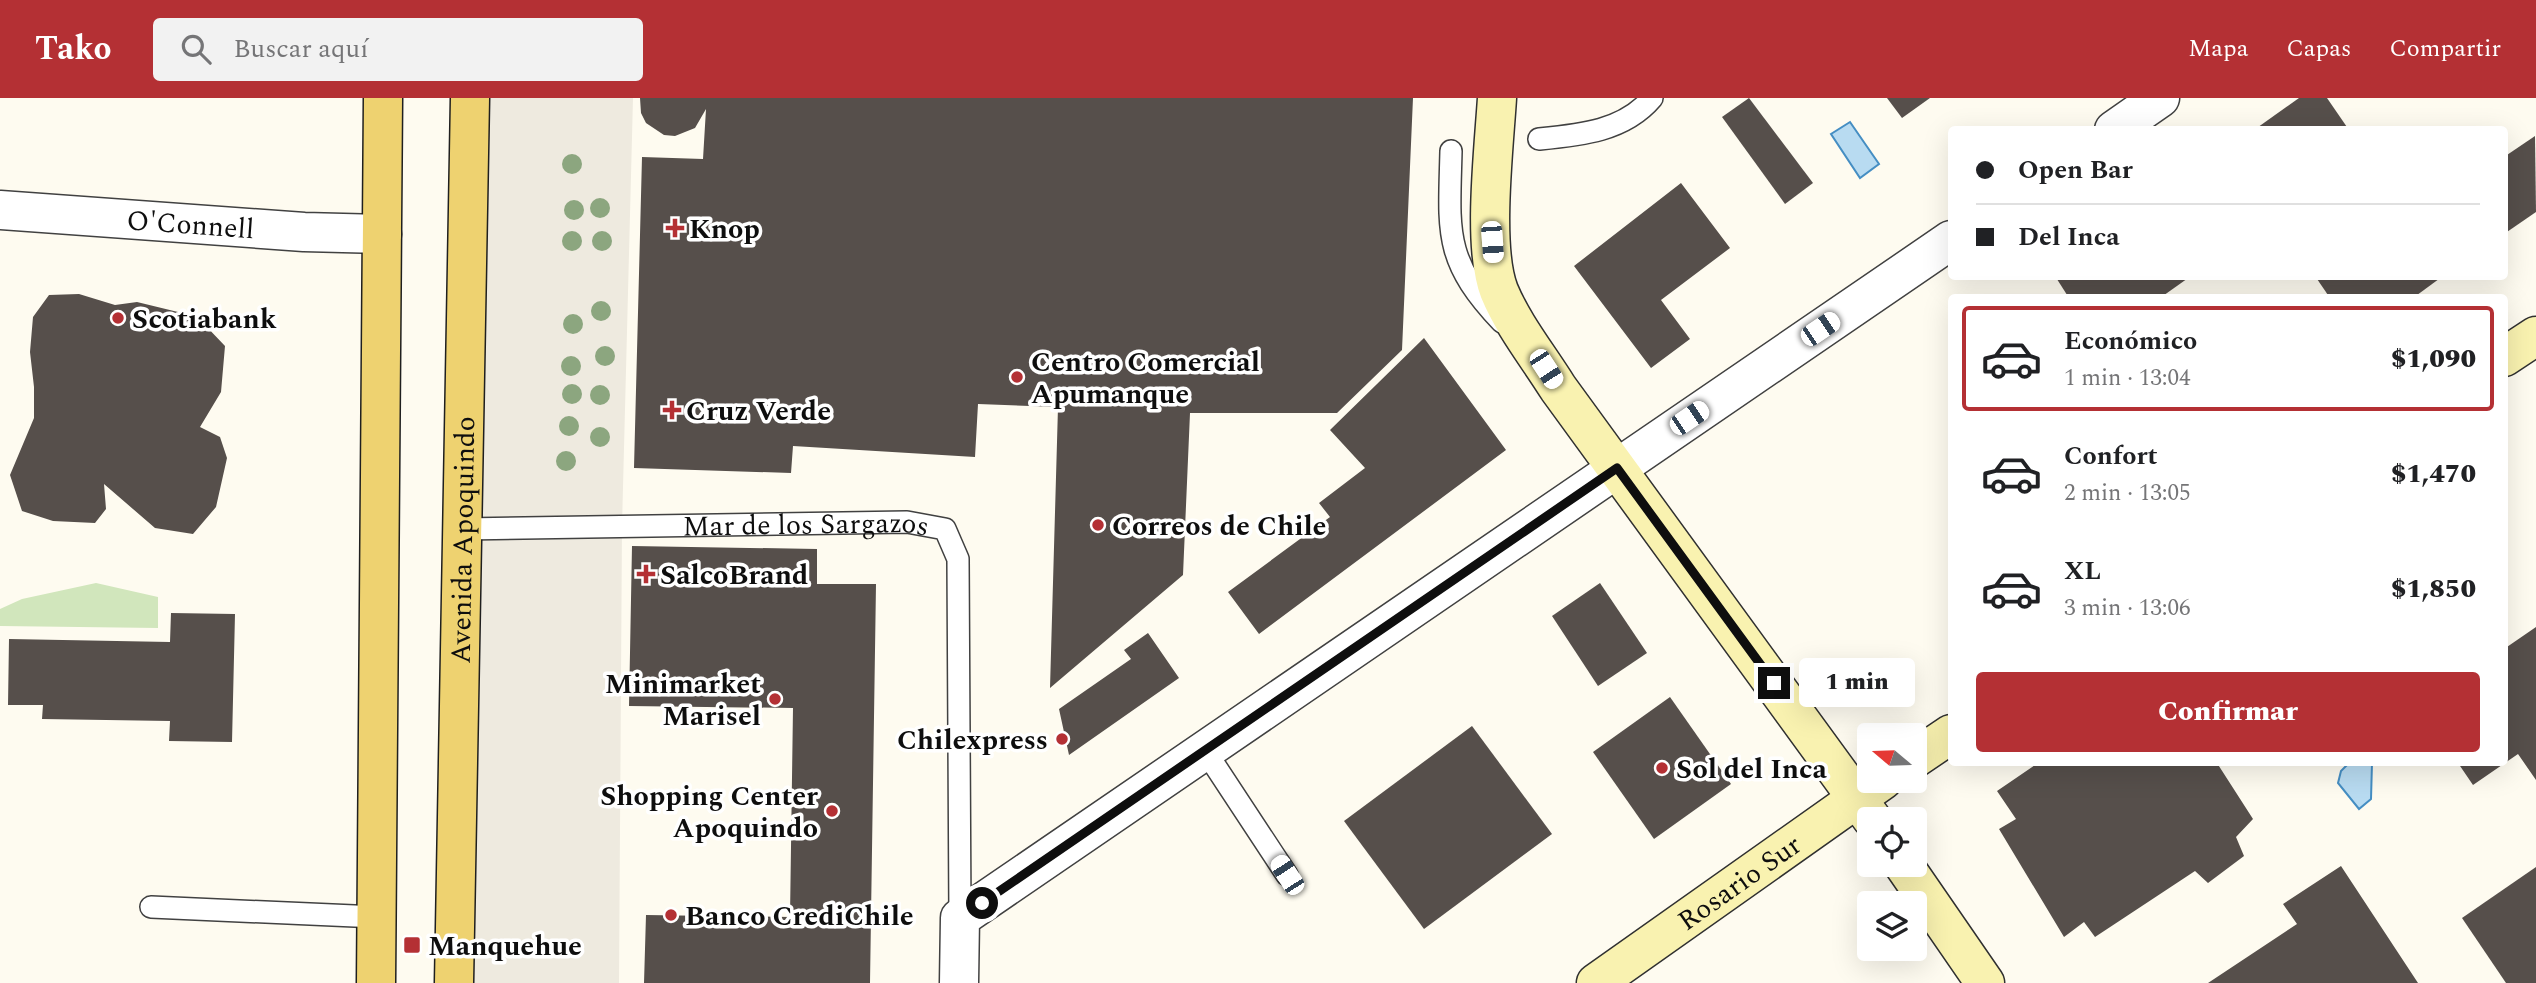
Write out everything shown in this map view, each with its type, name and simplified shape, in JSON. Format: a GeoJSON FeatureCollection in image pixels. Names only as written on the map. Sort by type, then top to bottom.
{"type":"FeatureCollection","features":[{"type":"Feature","properties":{"kind":"main road"},"geometry":{"type":"LineString","coordinates":[[376,983],[383,98]]}},
{"type":"Feature","properties":{"kind":"main road","name":"Avenida Apoquindo"},"geometry":{"type":"LineString","coordinates":[[454,983],[470,98]]}},
{"type":"Feature","properties":{"kind":"street"},"geometry":{"type":"LineString","coordinates":[[1497,98],[1492,200],[1493,267],[1499,289],[1511,315],[1558,387],[1617,468],[1871,799]]}},
{"type":"Feature","properties":{"kind":"street"},"geometry":{"type":"LineString","coordinates":[[2120,126],[2160,98]]}},
{"type":"Feature","properties":{"kind":"street","name":"O'Connell"},"geometry":{"type":"LineString","coordinates":[[0,210],[304,232],[382,234]]}},
{"type":"Feature","properties":{"kind":"street"},"geometry":{"type":"LineString","coordinates":[[960,918],[1948,242]]}},
{"type":"Feature","properties":{"kind":"street"},"geometry":{"type":"LineString","coordinates":[[2508,354],[2536,336]]}},
{"type":"Feature","properties":{"kind":"street"},"geometry":{"type":"LineString","coordinates":[[1927,750],[1948,736]]}},
{"type":"Feature","properties":{"kind":"street","name":"Rosario Sur"},"geometry":{"type":"LineString","coordinates":[[1596,983],[1871,799]]}},
{"type":"Feature","properties":{"kind":"street"},"geometry":{"type":"LineString","coordinates":[[1912,877],[1985,983]]}},
{"type":"Feature","properties":{"kind":"street","name":"Mar de los Sargazos"},"geometry":{"type":"LineString","coordinates":[[959,983],[960,918]]}},
{"type":"Feature","properties":{"kind":"lane"},"geometry":{"type":"LineString","coordinates":[[1539,139],[1614,127],[1643,110],[1652,98]]}},
{"type":"Feature","properties":{"kind":"lane"},"geometry":{"type":"LineString","coordinates":[[1451,151],[1450,210],[1452,242],[1457,260],[1479,298],[1558,387]]}},
{"type":"Feature","properties":{"kind":"lane","name":"Mar de los Sargazos"},"geometry":{"type":"LineString","coordinates":[[463,529],[893,522],[945,529],[958,559],[960,918]]}},
{"type":"Feature","properties":{"kind":"lane"},"geometry":{"type":"LineString","coordinates":[[1205,749],[1287,875]]}},
{"type":"Feature","properties":{"kind":"lane"},"geometry":{"type":"LineString","coordinates":[[150,907],[377,916]]}},
{"type":"Feature","properties":{"kind":"green space"},"geometry":{"type":"Polygon","coordinates":[[[96,583],[158,597],[158,628],[0,626],[0,609],[22,599],[96,583]]]}},
{"type":"Feature","properties":{"kind":"shaded area"},"geometry":{"type":"Polygon","coordinates":[[[470,98],[633,98],[622,526],[619,983],[454,983],[470,98]]]}},
{"type":"Feature","properties":{"kind":"water"},"geometry":{"type":"Polygon","coordinates":[[[1850,122],[1879,164],[1860,178],[1831,134],[1850,122]]]}},
{"type":"Feature","properties":{"kind":"water"},"geometry":{"type":"Polygon","coordinates":[[[2346,766],[2372,766],[2371,799],[2359,809],[2338,783],[2341,771],[2346,766]]]}},
{"type":"Feature","properties":{"kind":"building","name":"Centro Comercial Apumanque"},"geometry":{"type":"Polygon","coordinates":[[[640,98],[1413,98],[1402,350],[1337,413],[1190,413],[1183,575],[1050,688],[1058,407],[978,404],[975,457],[793,446],[791,473],[634,468],[642,157],[703,159],[706,109],[695,128],[675,136],[664,135],[646,123],[641,113],[640,98]]]}},
{"type":"Feature","properties":{"kind":"building"},"geometry":{"type":"Polygon","coordinates":[[[1749,98],[1813,183],[1785,204],[1722,117],[1749,98]]]}},
{"type":"Feature","properties":{"kind":"building"},"geometry":{"type":"Polygon","coordinates":[[[1887,98],[1930,98],[1902,118],[1887,98]]]}},
{"type":"Feature","properties":{"kind":"building"},"geometry":{"type":"Polygon","coordinates":[[[2299,98],[2327,98],[2346,126],[2260,126],[2299,98]]]}},
{"type":"Feature","properties":{"kind":"building"},"geometry":{"type":"Polygon","coordinates":[[[2535,136],[2536,212],[2508,231],[2508,154],[2535,136]]]}},
{"type":"Feature","properties":{"kind":"building"},"geometry":{"type":"Polygon","coordinates":[[[1681,183],[1730,248],[1661,300],[1690,339],[1651,368],[1574,266],[1681,183]]]}},
{"type":"Feature","properties":{"kind":"building"},"geometry":{"type":"Polygon","coordinates":[[[2058,280],[2185,280],[2166,294],[2066,294],[2058,280]]]}},
{"type":"Feature","properties":{"kind":"building"},"geometry":{"type":"Polygon","coordinates":[[[2318,280],[2438,280],[2418,294],[2327,294],[2318,280]]]}},
{"type":"Feature","properties":{"kind":"building"},"geometry":{"type":"Polygon","coordinates":[[[79,294],[115,305],[137,302],[178,312],[204,324],[225,346],[221,392],[200,427],[220,437],[227,458],[216,507],[193,534],[155,528],[104,484],[106,509],[95,523],[53,521],[22,511],[10,475],[34,418],[30,352],[33,317],[49,295],[79,294]]]}},
{"type":"Feature","properties":{"kind":"building"},"geometry":{"type":"Polygon","coordinates":[[[1424,338],[1506,450],[1259,634],[1228,592],[1330,517],[1319,503],[1365,468],[1330,430],[1424,338]]]}},
{"type":"Feature","properties":{"kind":"building","name":"Shopping Center Apoquindo"},"geometry":{"type":"Polygon","coordinates":[[[632,546],[817,549],[817,584],[876,584],[870,983],[644,983],[646,915],[790,917],[793,708],[629,706],[632,546]]]}},
{"type":"Feature","properties":{"kind":"building"},"geometry":{"type":"Polygon","coordinates":[[[1600,583],[1647,653],[1598,686],[1552,616],[1600,583]]]}},
{"type":"Feature","properties":{"kind":"building"},"geometry":{"type":"Polygon","coordinates":[[[171,613],[235,614],[232,742],[169,741],[170,721],[42,719],[43,705],[8,705],[9,639],[170,642],[171,613]]]}},
{"type":"Feature","properties":{"kind":"building"},"geometry":{"type":"Polygon","coordinates":[[[2536,627],[2536,780],[2518,754],[2508,761],[2508,646],[2536,627]]]}},
{"type":"Feature","properties":{"kind":"building"},"geometry":{"type":"Polygon","coordinates":[[[1148,633],[1179,678],[1069,755],[1059,709],[1131,659],[1124,650],[1148,633]]]}},
{"type":"Feature","properties":{"kind":"building","name":"Sol del Inca"},"geometry":{"type":"Polygon","coordinates":[[[1670,697],[1731,784],[1654,839],[1593,752],[1670,697]]]}},
{"type":"Feature","properties":{"kind":"building"},"geometry":{"type":"Polygon","coordinates":[[[1472,726],[1552,834],[1424,929],[1344,821],[1472,726]]]}},
{"type":"Feature","properties":{"kind":"building"},"geometry":{"type":"Polygon","coordinates":[[[2034,766],[2219,766],[2253,819],[2236,837],[2244,856],[2208,883],[2195,871],[2095,937],[2084,922],[2064,937],[1999,829],[2016,819],[1997,791],[2034,766]]]}},
{"type":"Feature","properties":{"kind":"building"},"geometry":{"type":"Polygon","coordinates":[[[2460,766],[2501,766],[2473,785],[2460,766]]]}},
{"type":"Feature","properties":{"kind":"building"},"geometry":{"type":"Polygon","coordinates":[[[2341,866],[2418,983],[2208,983],[2297,924],[2283,904],[2341,866]]]}},
{"type":"Feature","properties":{"kind":"building"},"geometry":{"type":"Polygon","coordinates":[[[2536,867],[2536,983],[2506,983],[2462,918],[2536,867]]]}},
{"type":"Feature","properties":{"kind":"place","name":"Knop"},"geometry":{"type":"Point","coordinates":[675,228]}},
{"type":"Feature","properties":{"kind":"place","name":"Scotiabank"},"geometry":{"type":"Point","coordinates":[118,318]}},
{"type":"Feature","properties":{"kind":"place","name":"Centro Comercial Apumanque"},"geometry":{"type":"Point","coordinates":[1017,377]}},
{"type":"Feature","properties":{"kind":"place","name":"Cruz Verde"},"geometry":{"type":"Point","coordinates":[672,410]}},
{"type":"Feature","properties":{"kind":"place","name":"Correos de Chile"},"geometry":{"type":"Point","coordinates":[1098,525]}},
{"type":"Feature","properties":{"kind":"place","name":"SalcoBrand"},"geometry":{"type":"Point","coordinates":[646,574]}},
{"type":"Feature","properties":{"kind":"place","name":"Minimarket Marisel"},"geometry":{"type":"Point","coordinates":[775,699]}},
{"type":"Feature","properties":{"kind":"place","name":"Chilexpress"},"geometry":{"type":"Point","coordinates":[1062,739]}},
{"type":"Feature","properties":{"kind":"place","name":"Sol del Inca"},"geometry":{"type":"Point","coordinates":[1662,768]}},
{"type":"Feature","properties":{"kind":"place","name":"Shopping Center Apoquindo"},"geometry":{"type":"Point","coordinates":[832,811]}},
{"type":"Feature","properties":{"kind":"place","name":"Banco CrediChile"},"geometry":{"type":"Point","coordinates":[671,915]}},
{"type":"Feature","properties":{"kind":"place","name":"Manquehue"},"geometry":{"type":"Point","coordinates":[412,945]}},
{"type":"Feature","properties":{"kind":"route"},"geometry":{"type":"LineString","coordinates":[[982,903],[1617,468],[1774,683]]}}]}
